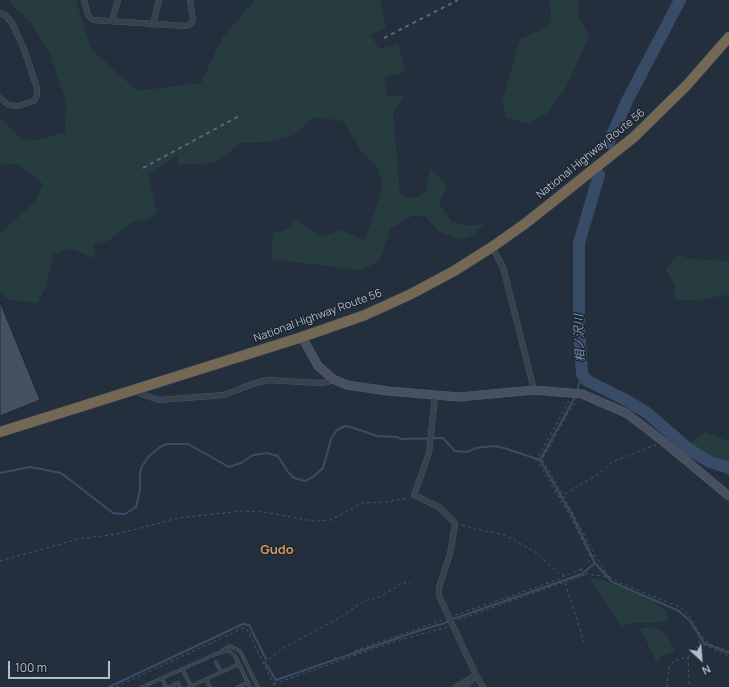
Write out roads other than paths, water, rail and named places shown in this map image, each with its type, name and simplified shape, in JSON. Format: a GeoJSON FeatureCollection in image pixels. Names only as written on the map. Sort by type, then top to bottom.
{"type":"FeatureCollection","features":[{"type":"Feature","properties":{"kind":"highway","name":"National Highway Route 56"},"geometry":{"type":"LineString","coordinates":[[0,432],[302,337],[365,314],[411,294],[454,271],[526,223],[634,137],[687,85],[729,36]]}},
{"type":"Feature","properties":{"kind":"street"},"geometry":{"type":"LineString","coordinates":[[84,0],[88,15],[93,20],[186,26],[191,24],[193,20],[190,0]]}},
{"type":"Feature","properties":{"kind":"street"},"geometry":{"type":"LineString","coordinates":[[112,21],[118,0]]}},
{"type":"Feature","properties":{"kind":"street"},"geometry":{"type":"LineString","coordinates":[[153,24],[159,0]]}},
{"type":"Feature","properties":{"kind":"street"},"geometry":{"type":"LineString","coordinates":[[0,13],[5,15],[12,23],[24,49],[37,88],[37,95],[34,101],[18,106],[9,105],[0,98]]}},
{"type":"Feature","properties":{"kind":"street"},"geometry":{"type":"LineString","coordinates":[[492,247],[503,266],[534,390]]}},
{"type":"Feature","properties":{"kind":"street"},"geometry":{"type":"LineString","coordinates":[[302,337],[318,366],[333,379],[364,388],[435,396],[459,397],[534,390],[584,395],[626,413],[664,442],[729,496]]}},
{"type":"Feature","properties":{"kind":"street"},"geometry":{"type":"LineString","coordinates":[[136,389],[141,394],[158,400],[224,395],[255,383],[270,380],[319,383],[328,382],[333,379]]}},
{"type":"Feature","properties":{"kind":"street"},"geometry":{"type":"LineString","coordinates":[[435,396],[429,453],[414,495],[439,507],[454,522],[454,534],[450,554],[439,587],[439,596],[483,687]]}},
{"type":"Feature","properties":{"kind":"street"},"geometry":{"type":"LineString","coordinates":[[456,687],[476,675]]}},
{"type":"Feature","properties":{"kind":"street"},"geometry":{"type":"LineString","coordinates":[[465,687],[476,675]]}},
{"type":"Feature","properties":{"kind":"lane"},"geometry":{"type":"LineString","coordinates":[[142,687],[230,646],[240,651],[258,687]]}},
{"type":"Feature","properties":{"kind":"lane"},"geometry":{"type":"LineString","coordinates":[[221,651],[228,650],[235,656],[250,687]]}},
{"type":"Feature","properties":{"kind":"lane"},"geometry":{"type":"LineString","coordinates":[[216,662],[221,672]]}},
{"type":"Feature","properties":{"kind":"lane"},"geometry":{"type":"LineString","coordinates":[[182,669],[191,687],[239,664]]}},
{"type":"Feature","properties":{"kind":"lane"},"geometry":{"type":"LineString","coordinates":[[162,678],[167,687],[178,683],[180,687]]}},
{"type":"Feature","properties":{"kind":"lane"},"geometry":{"type":"LineString","coordinates":[[206,679],[210,687]]}},
{"type":"Feature","properties":{"kind":"lane"},"geometry":{"type":"LineString","coordinates":[[238,687],[248,682]]}},
{"type":"Feature","properties":{"kind":"waterway","name":"相ノ沢川"},"geometry":{"type":"LineString","coordinates":[[608,144],[627,101],[680,0]]}},
{"type":"Feature","properties":{"kind":"waterway","name":"相ノ沢川"},"geometry":{"type":"LineString","coordinates":[[599,175],[579,243],[579,328],[582,374],[586,380],[646,412],[690,450],[710,462],[729,468]]}},
{"type":"Feature","properties":{"kind":"waterway"},"geometry":{"type":"LineString","coordinates":[[577,391],[582,374]]}},
{"type":"Feature","properties":{"kind":"waterway"},"geometry":{"type":"LineString","coordinates":[[540,460],[575,397]]}},
{"type":"Feature","properties":{"kind":"waterway"},"geometry":{"type":"LineString","coordinates":[[0,473],[30,467],[61,473],[113,513],[125,514],[136,507],[140,490],[140,473],[142,466],[149,456],[160,447],[167,444],[188,444],[229,467],[241,463],[253,455],[267,453],[278,456],[288,472],[294,478],[305,481],[313,477],[323,468],[331,439],[337,430],[345,426],[377,436],[397,437],[401,439],[443,438],[455,451],[467,452],[476,448],[494,446],[504,448],[540,460],[572,515],[595,563],[612,582],[679,611],[690,621],[704,643],[729,653]]}},
{"type":"Feature","properties":{"kind":"waterway"},"geometry":{"type":"LineString","coordinates":[[266,664],[276,680],[445,623],[582,574],[595,563]]}},
{"type":"Feature","properties":{"kind":"waterway"},"geometry":{"type":"LineString","coordinates":[[109,687],[243,624],[249,625],[266,659]]}},
{"type":"Feature","properties":{"kind":"railway"},"geometry":{"type":"LineString","coordinates":[[384,38],[458,0]]}},
{"type":"Feature","properties":{"kind":"railway"},"geometry":{"type":"LineString","coordinates":[[143,168],[241,115]]}},
{"type":"Feature","properties":{"kind":"district","name":"Gudo"},"geometry":{"type":"Point","coordinates":[277,550]}}]}
